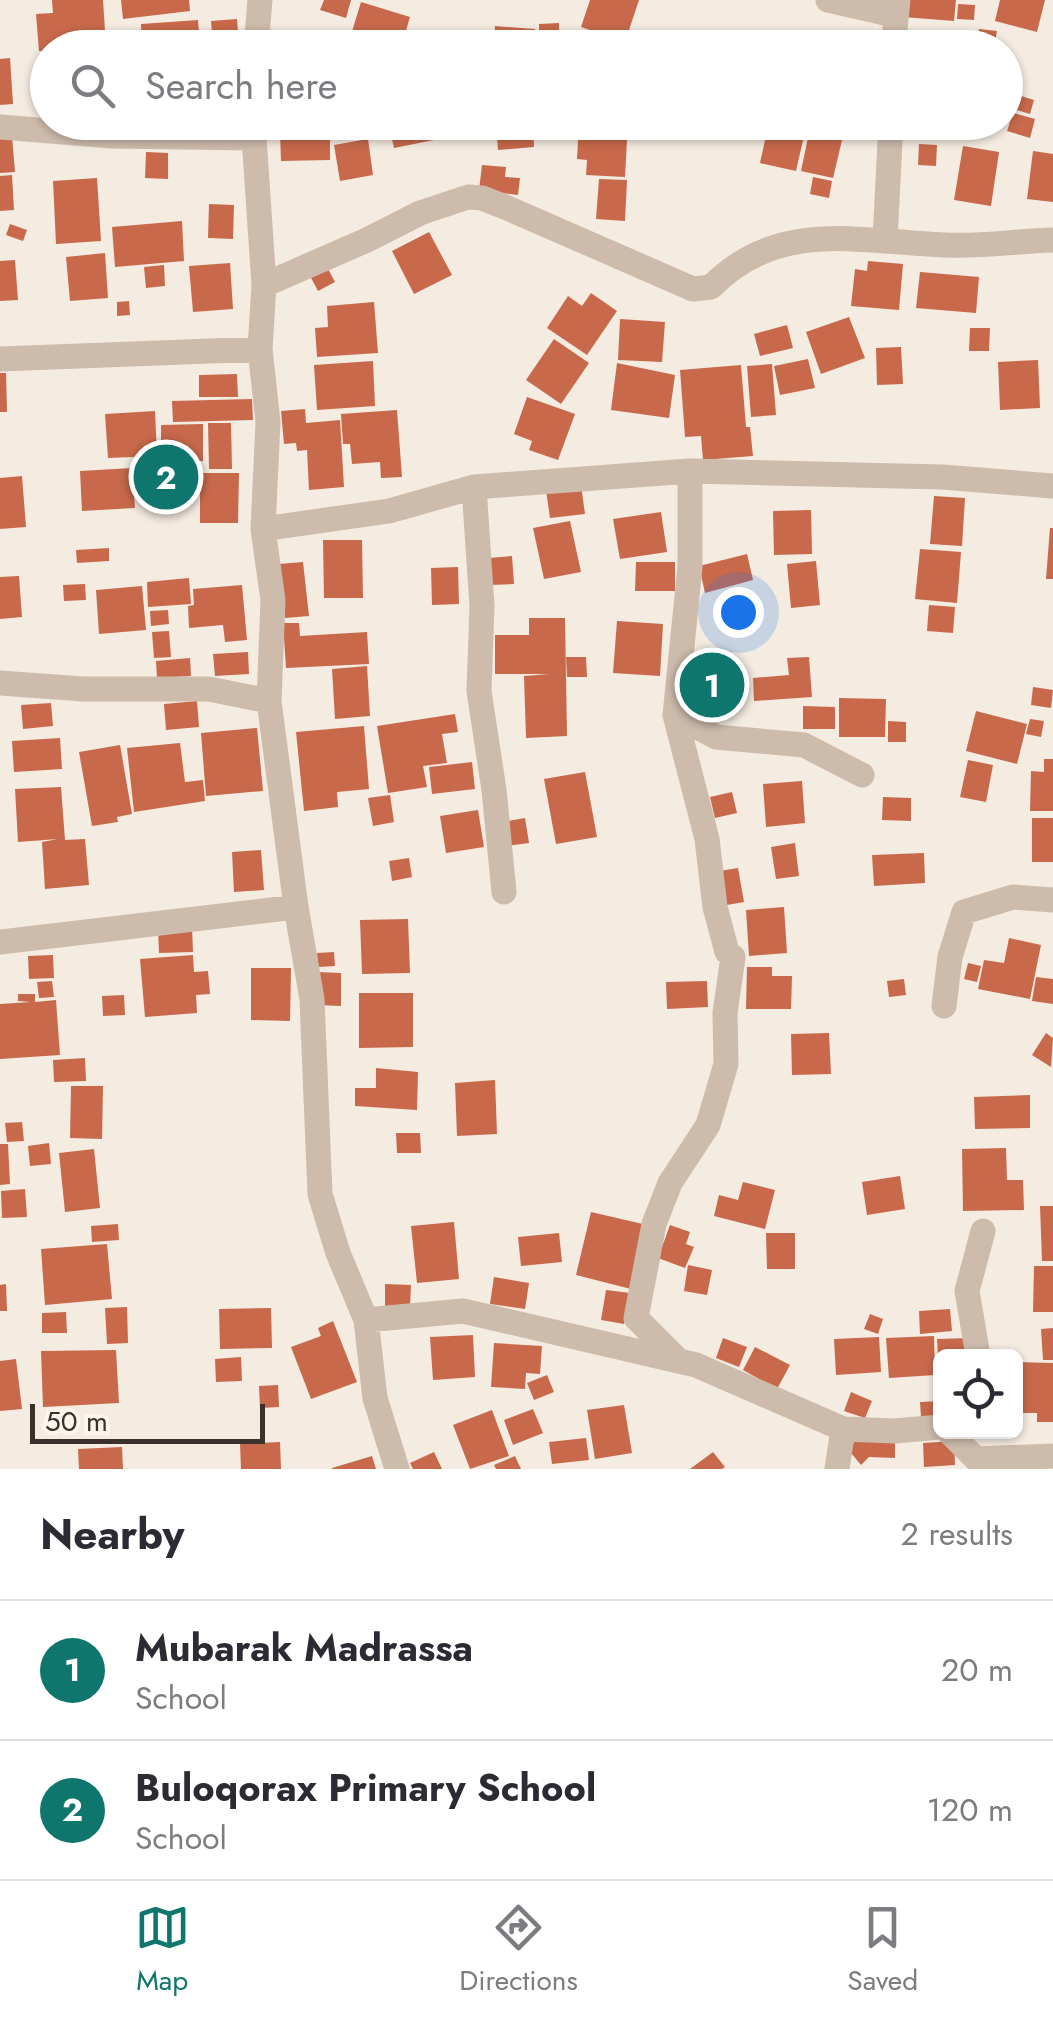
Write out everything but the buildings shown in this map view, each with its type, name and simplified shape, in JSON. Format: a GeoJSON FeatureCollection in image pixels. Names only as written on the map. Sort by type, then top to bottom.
{"type":"FeatureCollection","features":[{"type":"Feature","properties":{"kind":"street"},"geometry":{"type":"LineString","coordinates":[[258,30],[260,0]]}},
{"type":"Feature","properties":{"kind":"street"},"geometry":{"type":"LineString","coordinates":[[828,0],[896,8]]}},
{"type":"Feature","properties":{"kind":"street"},"geometry":{"type":"LineString","coordinates":[[0,127],[30,129]]}},
{"type":"Feature","properties":{"kind":"street"},"geometry":{"type":"LineString","coordinates":[[254,140],[264,285],[260,349],[268,422],[263,529],[273,600],[269,701],[312,999],[320,1194],[338,1253],[366,1320],[375,1398],[397,1469]]}},
{"type":"Feature","properties":{"kind":"street"},"geometry":{"type":"LineString","coordinates":[[886,240],[890,140]]}},
{"type":"Feature","properties":{"kind":"street"},"geometry":{"type":"LineString","coordinates":[[264,285],[420,213],[468,197],[506,207],[694,288],[710,287],[728,270],[792,243],[820,236],[947,246],[1053,240]]}},
{"type":"Feature","properties":{"kind":"street"},"geometry":{"type":"LineString","coordinates":[[0,359],[260,349]]}},
{"type":"Feature","properties":{"kind":"street"},"geometry":{"type":"LineString","coordinates":[[263,529],[390,511],[474,487],[690,471],[942,478],[1053,486]]}},
{"type":"Feature","properties":{"kind":"street"},"geometry":{"type":"LineString","coordinates":[[678,1360],[636,1318],[654,1224],[670,1183],[708,1124],[726,1064],[725,1013],[733,957],[727,952],[715,907],[707,840],[674,716],[690,566],[690,471]]}},
{"type":"Feature","properties":{"kind":"street"},"geometry":{"type":"LineString","coordinates":[[474,487],[482,606],[479,692],[504,892]]}},
{"type":"Feature","properties":{"kind":"street"},"geometry":{"type":"LineString","coordinates":[[0,683],[84,689],[209,690],[269,701]]}},
{"type":"Feature","properties":{"kind":"street"},"geometry":{"type":"LineString","coordinates":[[674,716],[716,737],[804,745],[862,776]]}},
{"type":"Feature","properties":{"kind":"street"},"geometry":{"type":"LineString","coordinates":[[944,1006],[950,957],[964,912],[1012,898],[1053,900]]}},
{"type":"Feature","properties":{"kind":"street"},"geometry":{"type":"LineString","coordinates":[[0,942],[296,908]]}},
{"type":"Feature","properties":{"kind":"street"},"geometry":{"type":"LineString","coordinates":[[977,1349],[967,1291],[983,1231]]}},
{"type":"Feature","properties":{"kind":"street"},"geometry":{"type":"LineString","coordinates":[[366,1320],[463,1312],[678,1360],[716,1372],[843,1429],[933,1428]]}},
{"type":"Feature","properties":{"kind":"street"},"geometry":{"type":"LineString","coordinates":[[837,1469],[843,1429]]}},
{"type":"Feature","properties":{"kind":"street"},"geometry":{"type":"LineString","coordinates":[[956,1439],[979,1462],[1053,1456]]}},
{"type":"Feature","properties":{"kind":"place","name":"Buloqorax Primary School"},"geometry":{"type":"Point","coordinates":[166,477]}},
{"type":"Feature","properties":{"kind":"place","name":"Mubarak Madrassa"},"geometry":{"type":"Point","coordinates":[712,685]}}]}
